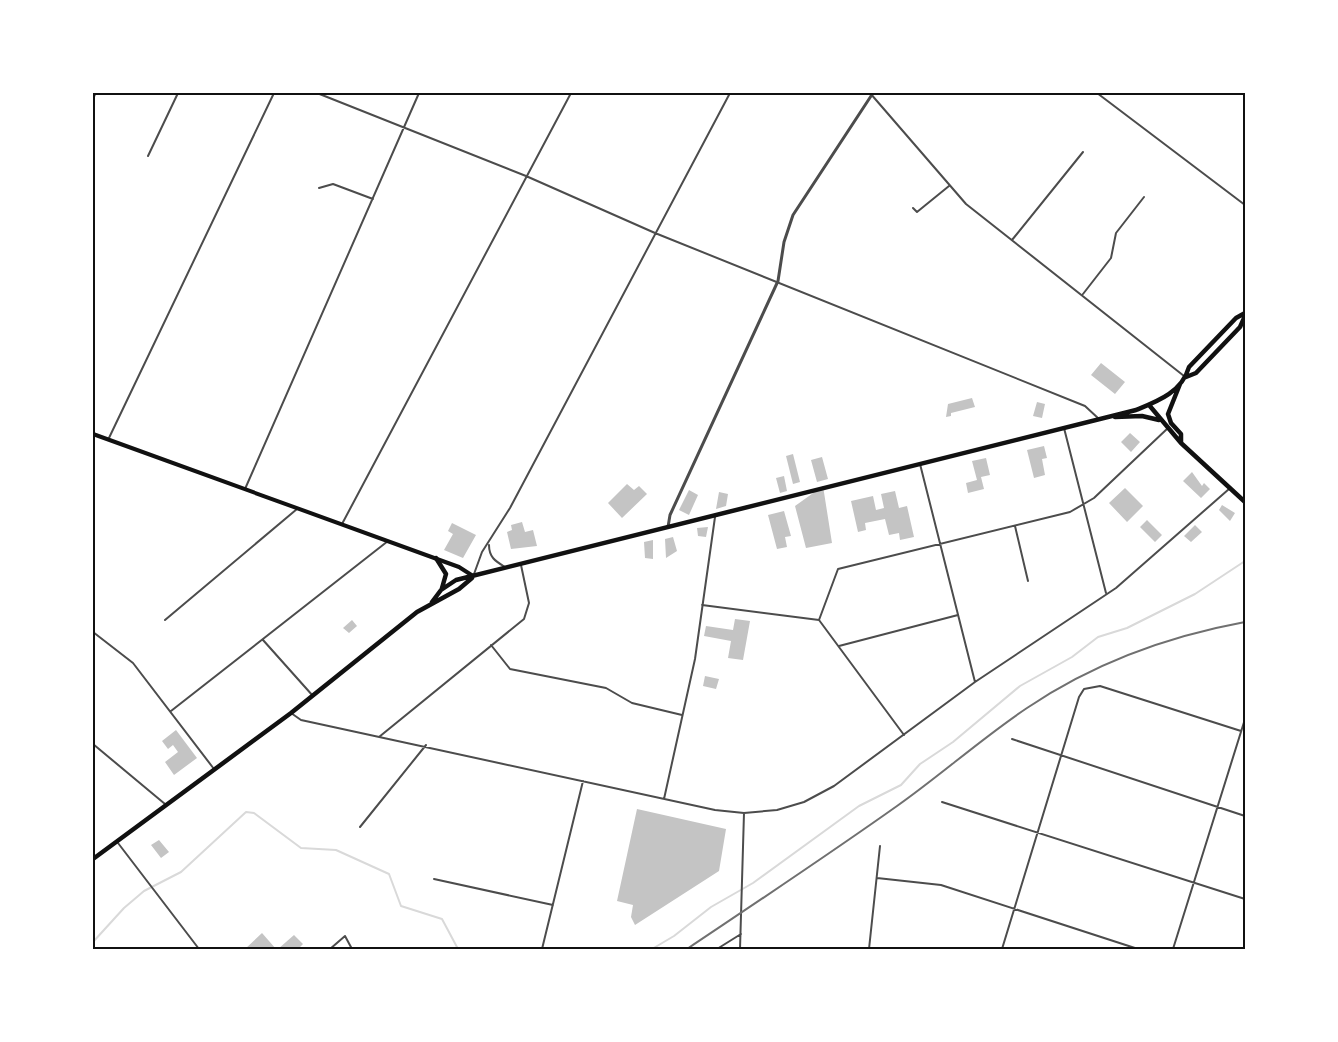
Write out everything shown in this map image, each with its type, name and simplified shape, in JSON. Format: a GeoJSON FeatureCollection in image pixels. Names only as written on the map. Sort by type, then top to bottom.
{"type":"FeatureCollection","features":[{"type":"Feature","properties":{"kind":"main road"},"geometry":{"type":"LineString","coordinates":[[441,590],[456,580],[668,528],[823,486],[1110,417],[1149,405],[1162,399],[1180,384],[1186,377],[1189,367],[1236,318],[1245,315]]}},
{"type":"Feature","properties":{"kind":"main road"},"geometry":{"type":"LineString","coordinates":[[1186,377],[1196,374],[1240,327],[1245,315]]}},
{"type":"Feature","properties":{"kind":"main road"},"geometry":{"type":"LineString","coordinates":[[1180,384],[1168,414],[1171,423],[1181,434],[1181,443]]}},
{"type":"Feature","properties":{"kind":"main road"},"geometry":{"type":"LineString","coordinates":[[1149,405],[1159,420],[1181,443],[1245,502]]}},
{"type":"Feature","properties":{"kind":"main road"},"geometry":{"type":"LineString","coordinates":[[1110,417],[1142,416],[1159,420]]}},
{"type":"Feature","properties":{"kind":"main road"},"geometry":{"type":"LineString","coordinates":[[93,434],[436,558],[474,576]]}},
{"type":"Feature","properties":{"kind":"main road"},"geometry":{"type":"LineString","coordinates":[[432,602],[446,581],[446,574],[436,558]]}},
{"type":"Feature","properties":{"kind":"main road"},"geometry":{"type":"LineString","coordinates":[[93,859],[314,696],[432,602],[459,589],[474,576]]}},
{"type":"Feature","properties":{"kind":"street"},"geometry":{"type":"LineString","coordinates":[[93,98],[94,93]]}},
{"type":"Feature","properties":{"kind":"street"},"geometry":{"type":"LineString","coordinates":[[148,156],[178,93]]}},
{"type":"Feature","properties":{"kind":"street"},"geometry":{"type":"LineString","coordinates":[[108,440],[274,93]]}},
{"type":"Feature","properties":{"kind":"street"},"geometry":{"type":"LineString","coordinates":[[317,93],[526,176],[655,232],[1085,406],[1099,419]]}},
{"type":"Feature","properties":{"kind":"street"},"geometry":{"type":"LineString","coordinates":[[245,489],[419,93]]}},
{"type":"Feature","properties":{"kind":"street"},"geometry":{"type":"LineString","coordinates":[[342,524],[571,93]]}},
{"type":"Feature","properties":{"kind":"street"},"geometry":{"type":"LineString","coordinates":[[474,576],[477,562],[489,544],[730,93]]}},
{"type":"Feature","properties":{"kind":"street"},"geometry":{"type":"LineString","coordinates":[[1097,93],[1245,206]]}},
{"type":"Feature","properties":{"kind":"street"},"geometry":{"type":"LineString","coordinates":[[668,528],[670,515],[778,281],[784,242],[793,215],[871,94],[949,186],[980,216],[1186,377]]}},
{"type":"Feature","properties":{"kind":"street"},"geometry":{"type":"LineString","coordinates":[[1012,240],[1083,152]]}},
{"type":"Feature","properties":{"kind":"street"},"geometry":{"type":"LineString","coordinates":[[319,188],[333,184],[372,199]]}},
{"type":"Feature","properties":{"kind":"street"},"geometry":{"type":"LineString","coordinates":[[913,208],[917,212],[949,186]]}},
{"type":"Feature","properties":{"kind":"street"},"geometry":{"type":"LineString","coordinates":[[1082,294],[1111,258],[1116,233],[1144,197]]}},
{"type":"Feature","properties":{"kind":"street"},"geometry":{"type":"LineString","coordinates":[[1064,428],[1107,594]]}},
{"type":"Feature","properties":{"kind":"street"},"geometry":{"type":"LineString","coordinates":[[819,620],[838,569],[940,542],[1059,516],[1084,505],[1168,428]]}},
{"type":"Feature","properties":{"kind":"street"},"geometry":{"type":"LineString","coordinates":[[920,464],[975,682]]}},
{"type":"Feature","properties":{"kind":"street"},"geometry":{"type":"LineString","coordinates":[[291,713],[301,720],[426,745],[714,810],[744,813],[790,806],[819,795],[975,682],[1107,594],[1229,489]]}},
{"type":"Feature","properties":{"kind":"street"},"geometry":{"type":"LineString","coordinates":[[165,620],[297,508]]}},
{"type":"Feature","properties":{"kind":"street"},"geometry":{"type":"LineString","coordinates":[[664,799],[695,658],[714,516]]}},
{"type":"Feature","properties":{"kind":"street"},"geometry":{"type":"LineString","coordinates":[[1015,526],[1028,581]]}},
{"type":"Feature","properties":{"kind":"street"},"geometry":{"type":"LineString","coordinates":[[171,711],[388,541]]}},
{"type":"Feature","properties":{"kind":"street"},"geometry":{"type":"LineString","coordinates":[[489,544],[489,553],[492,558],[507,569]]}},
{"type":"Feature","properties":{"kind":"street"},"geometry":{"type":"LineString","coordinates":[[379,737],[527,614],[529,603],[521,565]]}},
{"type":"Feature","properties":{"kind":"street"},"geometry":{"type":"LineString","coordinates":[[702,605],[819,620],[904,735]]}},
{"type":"Feature","properties":{"kind":"street"},"geometry":{"type":"LineString","coordinates":[[838,646],[958,615]]}},
{"type":"Feature","properties":{"kind":"street"},"geometry":{"type":"LineString","coordinates":[[93,632],[134,663],[214,769]]}},
{"type":"Feature","properties":{"kind":"street"},"geometry":{"type":"LineString","coordinates":[[263,640],[314,696]]}},
{"type":"Feature","properties":{"kind":"street"},"geometry":{"type":"LineString","coordinates":[[491,645],[510,669],[606,688],[632,703],[682,715]]}},
{"type":"Feature","properties":{"kind":"street"},"geometry":{"type":"LineString","coordinates":[[1002,949],[1079,697],[1084,689],[1100,686],[1241,731]]}},
{"type":"Feature","properties":{"kind":"street"},"geometry":{"type":"LineString","coordinates":[[1173,949],[1245,720]]}},
{"type":"Feature","properties":{"kind":"street"},"geometry":{"type":"LineString","coordinates":[[1012,739],[1245,816]]}},
{"type":"Feature","properties":{"kind":"street"},"geometry":{"type":"LineString","coordinates":[[93,744],[165,804]]}},
{"type":"Feature","properties":{"kind":"street"},"geometry":{"type":"LineString","coordinates":[[360,827],[426,745]]}},
{"type":"Feature","properties":{"kind":"street"},"geometry":{"type":"LineString","coordinates":[[542,949],[583,781]]}},
{"type":"Feature","properties":{"kind":"street"},"geometry":{"type":"LineString","coordinates":[[942,802],[1245,899]]}},
{"type":"Feature","properties":{"kind":"street"},"geometry":{"type":"LineString","coordinates":[[740,949],[744,813]]}},
{"type":"Feature","properties":{"kind":"street"},"geometry":{"type":"LineString","coordinates":[[117,841],[199,949]]}},
{"type":"Feature","properties":{"kind":"street"},"geometry":{"type":"LineString","coordinates":[[868,949],[880,846]]}},
{"type":"Feature","properties":{"kind":"street"},"geometry":{"type":"LineString","coordinates":[[877,878],[941,885],[1138,949]]}},
{"type":"Feature","properties":{"kind":"street"},"geometry":{"type":"LineString","coordinates":[[434,879],[553,906]]}},
{"type":"Feature","properties":{"kind":"street"},"geometry":{"type":"LineString","coordinates":[[717,949],[741,934]]}},
{"type":"Feature","properties":{"kind":"street"},"geometry":{"type":"LineString","coordinates":[[330,949],[345,936],[352,949]]}},
{"type":"Feature","properties":{"kind":"building"},"geometry":{"type":"Polygon","coordinates":[[[1101,363],[1125,382],[1115,394],[1091,375],[1101,363]]]}},
{"type":"Feature","properties":{"kind":"building"},"geometry":{"type":"Polygon","coordinates":[[[972,398],[975,407],[951,413],[951,416],[946,417],[948,404],[972,398]]]}},
{"type":"Feature","properties":{"kind":"building"},"geometry":{"type":"Polygon","coordinates":[[[1037,402],[1045,404],[1042,418],[1033,416],[1037,402]]]}},
{"type":"Feature","properties":{"kind":"building"},"geometry":{"type":"Polygon","coordinates":[[[1130,433],[1140,442],[1131,452],[1121,442],[1130,433]]]}},
{"type":"Feature","properties":{"kind":"building"},"geometry":{"type":"Polygon","coordinates":[[[1044,446],[1047,458],[1042,459],[1045,475],[1034,478],[1027,450],[1044,446]]]}},
{"type":"Feature","properties":{"kind":"building"},"geometry":{"type":"Polygon","coordinates":[[[793,454],[800,482],[793,484],[786,456],[793,454]]]}},
{"type":"Feature","properties":{"kind":"building"},"geometry":{"type":"Polygon","coordinates":[[[822,457],[828,479],[817,482],[811,460],[822,457]]]}},
{"type":"Feature","properties":{"kind":"building"},"geometry":{"type":"Polygon","coordinates":[[[986,458],[990,475],[981,477],[984,489],[968,493],[966,483],[977,480],[972,461],[986,458]]]}},
{"type":"Feature","properties":{"kind":"building"},"geometry":{"type":"Polygon","coordinates":[[[1192,472],[1202,486],[1204,483],[1210,489],[1201,498],[1183,481],[1192,472]]]}},
{"type":"Feature","properties":{"kind":"building"},"geometry":{"type":"Polygon","coordinates":[[[784,476],[787,491],[780,493],[776,478],[784,476]]]}},
{"type":"Feature","properties":{"kind":"building"},"geometry":{"type":"Polygon","coordinates":[[[627,484],[634,490],[639,486],[647,494],[622,518],[608,503],[627,484]]]}},
{"type":"Feature","properties":{"kind":"building"},"geometry":{"type":"Polygon","coordinates":[[[823,486],[832,543],[806,548],[795,506],[823,486]]]}},
{"type":"Feature","properties":{"kind":"building"},"geometry":{"type":"Polygon","coordinates":[[[1125,488],[1143,506],[1127,522],[1109,503],[1125,488]]]}},
{"type":"Feature","properties":{"kind":"building"},"geometry":{"type":"Polygon","coordinates":[[[689,490],[698,495],[689,515],[679,510],[689,490]]]}},
{"type":"Feature","properties":{"kind":"building"},"geometry":{"type":"Polygon","coordinates":[[[895,491],[899,508],[907,506],[914,537],[900,540],[899,533],[889,535],[885,519],[865,523],[866,530],[858,532],[851,501],[873,496],[876,510],[884,508],[881,494],[895,491]]]}},
{"type":"Feature","properties":{"kind":"building"},"geometry":{"type":"Polygon","coordinates":[[[719,492],[728,494],[726,506],[716,509],[719,492]]]}},
{"type":"Feature","properties":{"kind":"building"},"geometry":{"type":"Polygon","coordinates":[[[1222,505],[1235,513],[1230,521],[1219,510],[1222,505]]]}},
{"type":"Feature","properties":{"kind":"building"},"geometry":{"type":"Polygon","coordinates":[[[784,511],[791,536],[785,537],[787,547],[777,549],[768,515],[784,511]]]}},
{"type":"Feature","properties":{"kind":"building"},"geometry":{"type":"Polygon","coordinates":[[[1147,520],[1162,535],[1155,542],[1140,527],[1147,520]]]}},
{"type":"Feature","properties":{"kind":"building"},"geometry":{"type":"Polygon","coordinates":[[[522,522],[525,532],[533,530],[537,546],[511,549],[507,532],[512,530],[511,525],[522,522]]]}},
{"type":"Feature","properties":{"kind":"building"},"geometry":{"type":"Polygon","coordinates":[[[452,523],[476,535],[463,558],[444,550],[453,534],[448,531],[452,523]]]}},
{"type":"Feature","properties":{"kind":"building"},"geometry":{"type":"Polygon","coordinates":[[[1195,525],[1202,532],[1191,542],[1184,536],[1195,525]]]}},
{"type":"Feature","properties":{"kind":"building"},"geometry":{"type":"Polygon","coordinates":[[[708,527],[706,537],[698,536],[697,528],[708,527]]]}},
{"type":"Feature","properties":{"kind":"building"},"geometry":{"type":"Polygon","coordinates":[[[673,537],[677,551],[666,558],[665,539],[673,537]]]}},
{"type":"Feature","properties":{"kind":"building"},"geometry":{"type":"Polygon","coordinates":[[[653,540],[653,559],[645,558],[644,542],[653,540]]]}},
{"type":"Feature","properties":{"kind":"building"},"geometry":{"type":"Polygon","coordinates":[[[735,619],[750,621],[743,660],[728,658],[731,641],[704,636],[706,626],[733,630],[735,619]]]}},
{"type":"Feature","properties":{"kind":"building"},"geometry":{"type":"Polygon","coordinates":[[[352,620],[357,626],[349,633],[343,628],[352,620]]]}},
{"type":"Feature","properties":{"kind":"building"},"geometry":{"type":"Polygon","coordinates":[[[705,676],[719,679],[716,689],[703,686],[705,676]]]}},
{"type":"Feature","properties":{"kind":"building"},"geometry":{"type":"Polygon","coordinates":[[[176,730],[197,758],[174,775],[165,762],[178,752],[173,745],[168,749],[162,741],[176,730]]]}},
{"type":"Feature","properties":{"kind":"building"},"geometry":{"type":"Polygon","coordinates":[[[637,809],[726,829],[719,871],[635,925],[631,917],[633,905],[617,901],[637,809]]]}},
{"type":"Feature","properties":{"kind":"building"},"geometry":{"type":"Polygon","coordinates":[[[159,840],[169,852],[161,858],[151,845],[159,840]]]}},
{"type":"Feature","properties":{"kind":"building"},"geometry":{"type":"Polygon","coordinates":[[[262,933],[276,949],[245,949],[262,933]]]}},
{"type":"Feature","properties":{"kind":"building"},"geometry":{"type":"Polygon","coordinates":[[[294,935],[303,944],[298,949],[278,949],[294,935]]]}},
{"type":"Feature","properties":{"kind":"waterway"},"geometry":{"type":"LineString","coordinates":[[652,949],[674,936],[711,907],[753,883],[859,806],[901,785],[920,764],[953,742],[1020,686],[1072,657],[1098,637],[1127,628],[1195,594],[1245,561]]}},
{"type":"Feature","properties":{"kind":"waterway"},"geometry":{"type":"LineString","coordinates":[[93,942],[124,908],[144,891],[181,872],[246,812],[254,813],[301,848],[336,850],[389,874],[401,906],[442,919],[458,949]]}},
{"type":"Feature","properties":{"kind":"railway"},"geometry":{"type":"LineString","coordinates":[[687,949],[871,824],[1010,720],[1052,692],[1132,654],[1188,635],[1245,622]]}}]}
